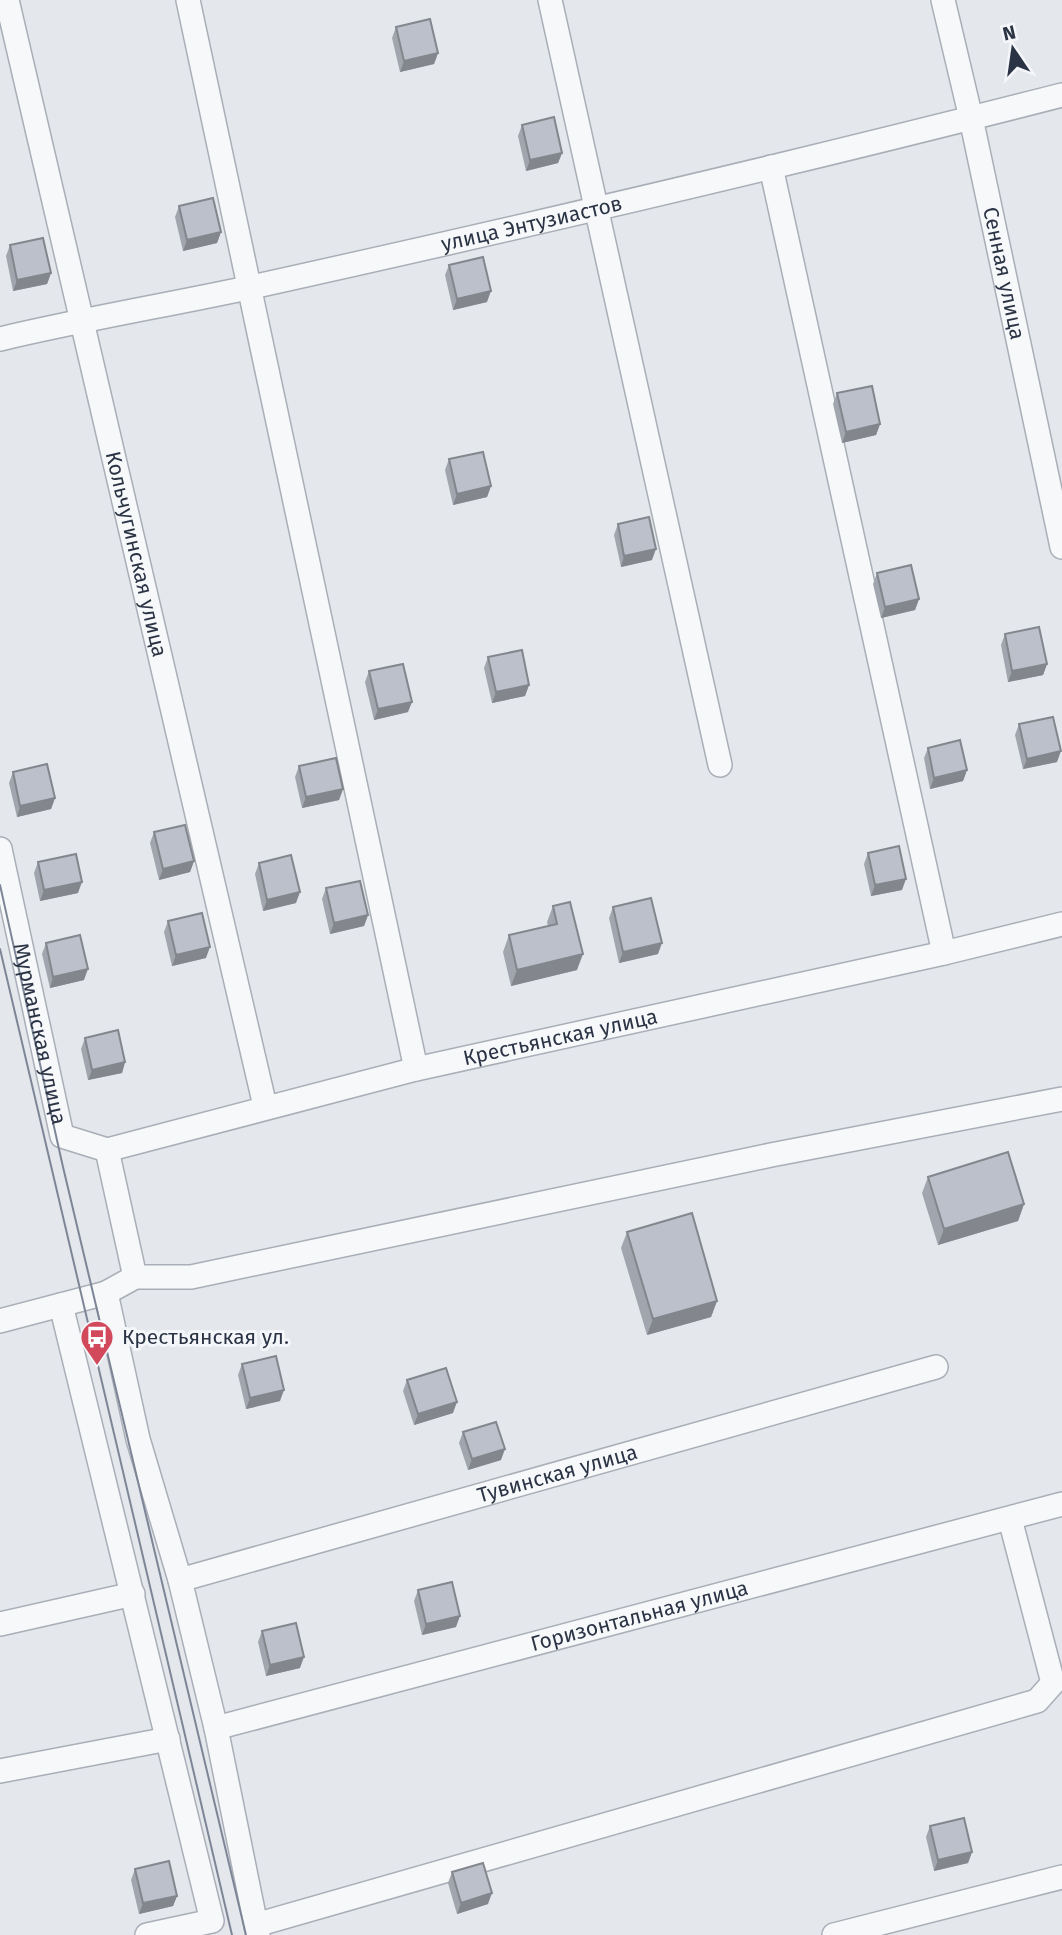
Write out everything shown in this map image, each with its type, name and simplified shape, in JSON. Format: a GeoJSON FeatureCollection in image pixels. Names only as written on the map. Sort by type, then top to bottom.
{"type":"FeatureCollection","features":[{"type":"Feature","properties":{"kind":"street","name":"Кольчугинская улица"},"geometry":{"type":"LineString","coordinates":[[7,0],[265,1106]]}},
{"type":"Feature","properties":{"kind":"street"},"geometry":{"type":"LineString","coordinates":[[188,0],[416,1069]]}},
{"type":"Feature","properties":{"kind":"street"},"geometry":{"type":"LineString","coordinates":[[550,0],[720,765]]}},
{"type":"Feature","properties":{"kind":"street","name":"Сенная улица"},"geometry":{"type":"LineString","coordinates":[[943,0],[971,118],[1062,547]]}},
{"type":"Feature","properties":{"kind":"street","name":"улица Энтузиастов"},"geometry":{"type":"LineString","coordinates":[[0,340],[81,320],[248,288],[598,209],[1062,95]]}},
{"type":"Feature","properties":{"kind":"street"},"geometry":{"type":"LineString","coordinates":[[771,167],[944,953]]}},
{"type":"Feature","properties":{"kind":"street","name":"Мурманская улица"},"geometry":{"type":"LineString","coordinates":[[0,849],[62,1136],[107,1150]]}},
{"type":"Feature","properties":{"kind":"street","name":"Крестьянская улица"},"geometry":{"type":"LineString","coordinates":[[107,1150],[265,1106],[416,1069],[944,953],[1062,924]]}},
{"type":"Feature","properties":{"kind":"street"},"geometry":{"type":"LineString","coordinates":[[0,1321],[106,1293],[135,1277],[191,1277],[771,1155],[1062,1099]]}},
{"type":"Feature","properties":{"kind":"street"},"geometry":{"type":"LineString","coordinates":[[107,1150],[135,1277]]}},
{"type":"Feature","properties":{"kind":"street"},"geometry":{"type":"LineString","coordinates":[[106,1293],[138,1438],[180,1580],[216,1728],[257,1930],[1037,1702],[1053,1683],[1010,1519]]}},
{"type":"Feature","properties":{"kind":"street"},"geometry":{"type":"LineString","coordinates":[[61,1305],[212,1921],[147,1935]]}},
{"type":"Feature","properties":{"kind":"street","name":"Тувинская улица"},"geometry":{"type":"LineString","coordinates":[[180,1580],[936,1367]]}},
{"type":"Feature","properties":{"kind":"street","name":"Горизонтальная улица"},"geometry":{"type":"LineString","coordinates":[[216,1728],[1062,1504]]}},
{"type":"Feature","properties":{"kind":"street"},"geometry":{"type":"LineString","coordinates":[[0,1624],[133,1594]]}},
{"type":"Feature","properties":{"kind":"street"},"geometry":{"type":"LineString","coordinates":[[0,1771],[168,1739]]}},
{"type":"Feature","properties":{"kind":"street"},"geometry":{"type":"LineString","coordinates":[[834,1935],[1062,1877]]}},
{"type":"Feature","properties":{"kind":"building"},"geometry":{"type":"Polygon","coordinates":[[[430,19],[438,53],[404,61],[396,27],[430,19]]]}},
{"type":"Feature","properties":{"kind":"building"},"geometry":{"type":"Polygon","coordinates":[[[554,117],[562,153],[530,160],[522,125],[554,117]]]}},
{"type":"Feature","properties":{"kind":"building"},"geometry":{"type":"Polygon","coordinates":[[[213,198],[221,232],[187,240],[179,206],[213,198]]]}},
{"type":"Feature","properties":{"kind":"building"},"geometry":{"type":"Polygon","coordinates":[[[43,238],[51,273],[17,280],[10,245],[43,238]]]}},
{"type":"Feature","properties":{"kind":"building"},"geometry":{"type":"Polygon","coordinates":[[[483,257],[491,291],[457,299],[449,265],[483,257]]]}},
{"type":"Feature","properties":{"kind":"building"},"geometry":{"type":"Polygon","coordinates":[[[872,386],[880,424],[846,432],[837,393],[872,386]]]}},
{"type":"Feature","properties":{"kind":"building"},"geometry":{"type":"Polygon","coordinates":[[[483,452],[491,486],[457,494],[449,459],[483,452]]]}},
{"type":"Feature","properties":{"kind":"building"},"geometry":{"type":"Polygon","coordinates":[[[649,517],[656,549],[624,556],[618,524],[649,517]]]}},
{"type":"Feature","properties":{"kind":"building"},"geometry":{"type":"Polygon","coordinates":[[[911,565],[919,599],[885,607],[877,573],[911,565]]]}},
{"type":"Feature","properties":{"kind":"building"},"geometry":{"type":"Polygon","coordinates":[[[1039,627],[1047,664],[1012,671],[1005,634],[1039,627]]]}},
{"type":"Feature","properties":{"kind":"building"},"geometry":{"type":"Polygon","coordinates":[[[522,650],[529,685],[496,692],[488,657],[522,650]]]}},
{"type":"Feature","properties":{"kind":"building"},"geometry":{"type":"Polygon","coordinates":[[[403,664],[412,702],[378,709],[369,671],[403,664]]]}},
{"type":"Feature","properties":{"kind":"building"},"geometry":{"type":"Polygon","coordinates":[[[1053,717],[1061,751],[1027,759],[1019,724],[1053,717]]]}},
{"type":"Feature","properties":{"kind":"building"},"geometry":{"type":"Polygon","coordinates":[[[960,740],[967,770],[934,778],[928,748],[960,740]]]}},
{"type":"Feature","properties":{"kind":"building"},"geometry":{"type":"Polygon","coordinates":[[[336,758],[343,789],[306,797],[299,766],[336,758]]]}},
{"type":"Feature","properties":{"kind":"building"},"geometry":{"type":"Polygon","coordinates":[[[47,764],[55,798],[20,806],[13,772],[47,764]]]}},
{"type":"Feature","properties":{"kind":"building"},"geometry":{"type":"Polygon","coordinates":[[[185,825],[194,861],[163,869],[154,832],[185,825]]]}},
{"type":"Feature","properties":{"kind":"building"},"geometry":{"type":"Polygon","coordinates":[[[899,846],[906,879],[875,885],[868,853],[899,846]]]}},
{"type":"Feature","properties":{"kind":"building"},"geometry":{"type":"Polygon","coordinates":[[[76,854],[82,882],[44,890],[38,862],[76,854]]]}},
{"type":"Feature","properties":{"kind":"building"},"geometry":{"type":"Polygon","coordinates":[[[291,855],[300,892],[267,900],[259,863],[291,855]]]}},
{"type":"Feature","properties":{"kind":"building"},"geometry":{"type":"Polygon","coordinates":[[[360,881],[368,915],[334,923],[326,888],[360,881]]]}},
{"type":"Feature","properties":{"kind":"building"},"geometry":{"type":"Polygon","coordinates":[[[651,898],[662,943],[623,952],[613,907],[651,898]]]}},
{"type":"Feature","properties":{"kind":"building"},"geometry":{"type":"Polygon","coordinates":[[[570,902],[583,954],[517,970],[509,935],[557,924],[553,906],[570,902]]]}},
{"type":"Feature","properties":{"kind":"building"},"geometry":{"type":"Polygon","coordinates":[[[202,913],[210,947],[176,955],[168,921],[202,913]]]}},
{"type":"Feature","properties":{"kind":"building"},"geometry":{"type":"Polygon","coordinates":[[[80,935],[88,969],[53,977],[46,943],[80,935]]]}},
{"type":"Feature","properties":{"kind":"building"},"geometry":{"type":"Polygon","coordinates":[[[118,1030],[125,1062],[92,1070],[85,1038],[118,1030]]]}},
{"type":"Feature","properties":{"kind":"building"},"geometry":{"type":"Polygon","coordinates":[[[1008,1152],[1024,1204],[944,1229],[928,1177],[1008,1152]]]}},
{"type":"Feature","properties":{"kind":"building"},"geometry":{"type":"Polygon","coordinates":[[[692,1213],[717,1301],[653,1319],[627,1232],[692,1213]]]}},
{"type":"Feature","properties":{"kind":"building"},"geometry":{"type":"Polygon","coordinates":[[[276,1356],[284,1390],[250,1398],[242,1364],[276,1356]]]}},
{"type":"Feature","properties":{"kind":"building"},"geometry":{"type":"Polygon","coordinates":[[[446,1368],[457,1402],[418,1414],[407,1380],[446,1368]]]}},
{"type":"Feature","properties":{"kind":"building"},"geometry":{"type":"Polygon","coordinates":[[[496,1422],[505,1449],[472,1459],[463,1432],[496,1422]]]}},
{"type":"Feature","properties":{"kind":"building"},"geometry":{"type":"Polygon","coordinates":[[[452,1582],[460,1616],[426,1624],[418,1590],[452,1582]]]}},
{"type":"Feature","properties":{"kind":"building"},"geometry":{"type":"Polygon","coordinates":[[[296,1623],[304,1657],[270,1665],[262,1631],[296,1623]]]}},
{"type":"Feature","properties":{"kind":"building"},"geometry":{"type":"Polygon","coordinates":[[[964,1818],[972,1852],[938,1860],[930,1826],[964,1818]]]}},
{"type":"Feature","properties":{"kind":"building"},"geometry":{"type":"Polygon","coordinates":[[[169,1861],[177,1896],[143,1903],[135,1869],[169,1861]]]}},
{"type":"Feature","properties":{"kind":"building"},"geometry":{"type":"Polygon","coordinates":[[[483,1863],[492,1893],[461,1903],[452,1872],[483,1863]]]}},
{"type":"Feature","properties":{"kind":"tram line"},"geometry":{"type":"LineString","coordinates":[[0,885],[63,1167],[246,1935]]}},
{"type":"Feature","properties":{"kind":"tram line"},"geometry":{"type":"LineString","coordinates":[[0,949],[232,1935]]}},
{"type":"Feature","properties":{"kind":"place","name":"Крестьянская ул."},"geometry":{"type":"Point","coordinates":[97,1367]}}]}
